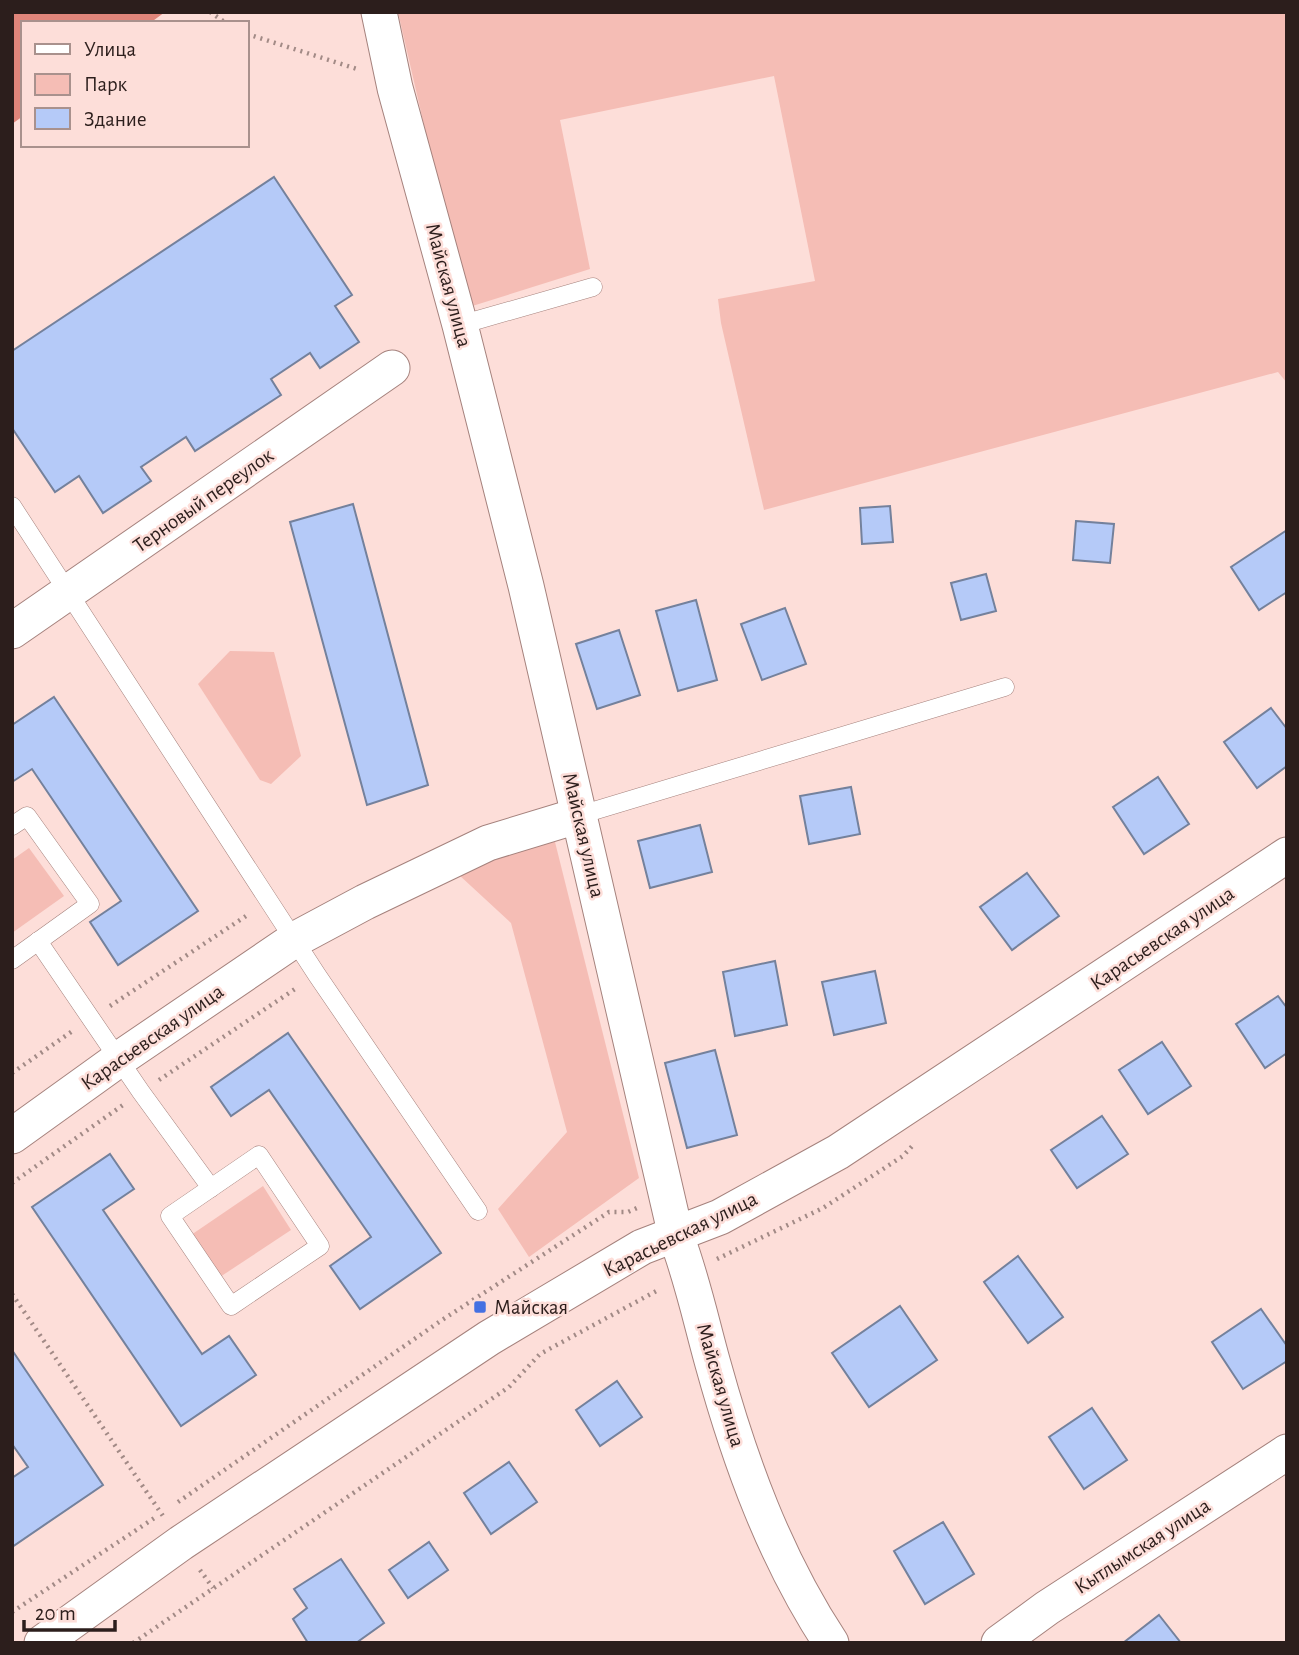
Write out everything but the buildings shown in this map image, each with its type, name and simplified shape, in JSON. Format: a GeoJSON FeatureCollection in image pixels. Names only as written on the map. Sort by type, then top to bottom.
{"type":"FeatureCollection","features":[{"type":"Feature","properties":{"kind":"street","name":"Майская улица"},"geometry":{"type":"LineString","coordinates":[[379,12],[393,76],[460,325],[580,815],[676,1236],[690,1273],[741,1453],[765,1521],[810,1612],[831,1643]]}},
{"type":"Feature","properties":{"kind":"street","name":"Терновый переулок"},"geometry":{"type":"LineString","coordinates":[[12,631],[392,368]]}},
{"type":"Feature","properties":{"kind":"street","name":"Карасьевская улица"},"geometry":{"type":"LineString","coordinates":[[12,1136],[119,1059],[294,940],[488,842],[580,815]]}},
{"type":"Feature","properties":{"kind":"street","name":"Карасьевская улица"},"geometry":{"type":"LineString","coordinates":[[42,1643],[181,1543],[489,1338],[642,1248],[720,1217],[838,1152],[1287,855]]}},
{"type":"Feature","properties":{"kind":"street","name":"Кытлымская улица"},"geometry":{"type":"LineString","coordinates":[[999,1643],[1047,1608],[1287,1452]]}},
{"type":"Feature","properties":{"kind":"lane"},"geometry":{"type":"LineString","coordinates":[[460,325],[593,287]]}},
{"type":"Feature","properties":{"kind":"lane"},"geometry":{"type":"LineString","coordinates":[[12,506],[294,940],[478,1211]]}},
{"type":"Feature","properties":{"kind":"lane"},"geometry":{"type":"LineString","coordinates":[[580,815],[1005,687]]}},
{"type":"Feature","properties":{"kind":"lane"},"geometry":{"type":"LineString","coordinates":[[12,826],[27,816],[90,904],[12,960]]}},
{"type":"Feature","properties":{"kind":"lane"},"geometry":{"type":"LineString","coordinates":[[38,941],[90,1019],[211,1188]]}},
{"type":"Feature","properties":{"kind":"lane"},"geometry":{"type":"LineString","coordinates":[[259,1155],[320,1246],[231,1306],[170,1216],[211,1188],[259,1155]]}},
{"type":"Feature","properties":{"kind":"path"},"geometry":{"type":"LineString","coordinates":[[248,34],[345,67],[393,76]]}},
{"type":"Feature","properties":{"kind":"path"},"geometry":{"type":"LineString","coordinates":[[12,1073],[270,901]]}},
{"type":"Feature","properties":{"kind":"path"},"geometry":{"type":"LineString","coordinates":[[12,1294],[162,1513]]}},
{"type":"Feature","properties":{"kind":"green space"},"geometry":{"type":"Polygon","coordinates":[[[398,12],[1287,12],[1287,383],[1278,372],[764,510],[721,323],[718,299],[815,281],[774,76],[560,120],[590,269],[466,308],[398,12]]]}},
{"type":"Feature","properties":{"kind":"green space"},"geometry":{"type":"Polygon","coordinates":[[[230,651],[274,652],[301,756],[271,784],[260,780],[198,684],[230,651]]]}},
{"type":"Feature","properties":{"kind":"green space"},"geometry":{"type":"Polygon","coordinates":[[[554,838],[639,1178],[529,1257],[498,1209],[567,1132],[511,923],[458,874],[481,859],[554,838]]]}},
{"type":"Feature","properties":{"kind":"green space"},"geometry":{"type":"Polygon","coordinates":[[[29,848],[64,896],[12,933],[12,860],[29,848]]]}},
{"type":"Feature","properties":{"kind":"green space"},"geometry":{"type":"Polygon","coordinates":[[[263,1186],[291,1230],[220,1277],[191,1235],[263,1186]]]}},
{"type":"Feature","properties":{"kind":"shaded area"},"geometry":{"type":"Polygon","coordinates":[[[12,12],[165,12],[153,21],[21,21],[21,117],[12,124],[12,12]]]}},
{"type":"Feature","properties":{"kind":"place","name":"Майская"},"geometry":{"type":"Point","coordinates":[480,1307]}}]}
